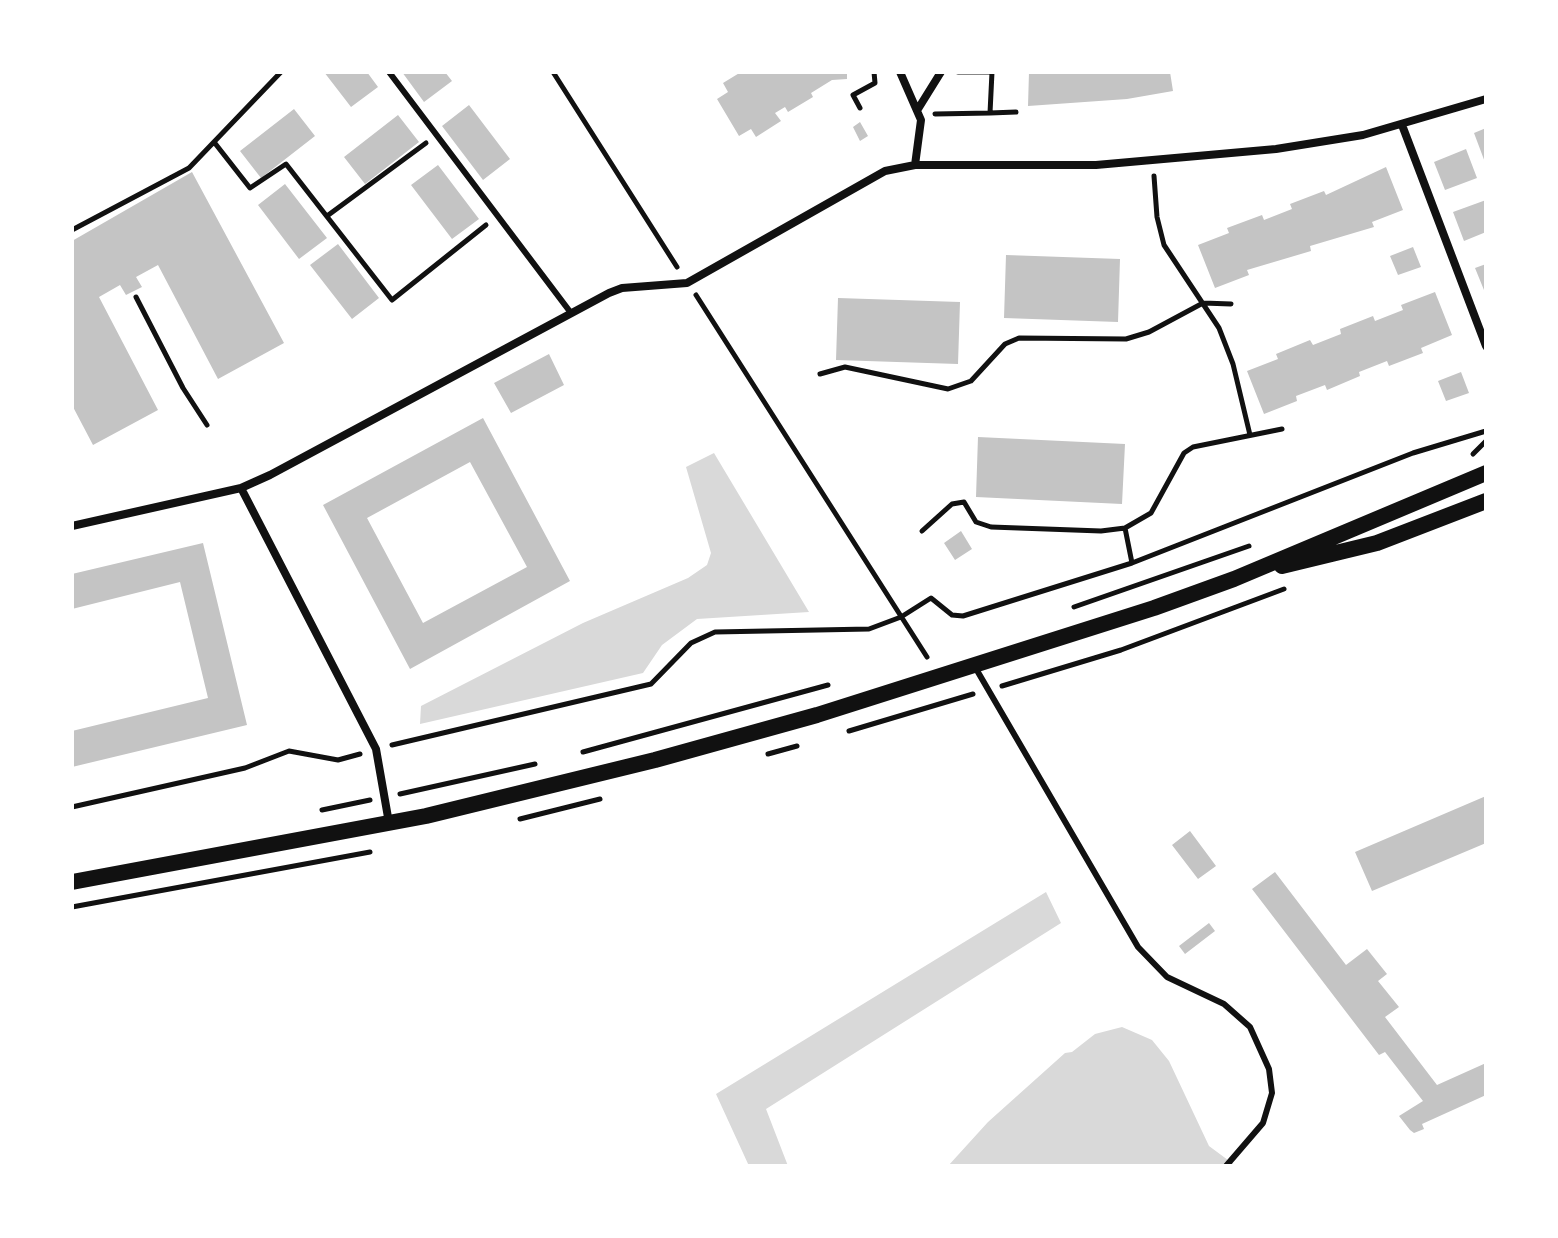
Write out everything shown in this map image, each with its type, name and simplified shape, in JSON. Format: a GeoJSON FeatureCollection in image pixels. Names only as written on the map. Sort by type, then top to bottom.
{"type":"FeatureCollection","features":[{"type":"Feature","properties":{"kind":"main road"},"geometry":{"type":"LineString","coordinates":[[72,882],[389,824],[655,760],[975,667],[1234,579],[1486,473]]}},
{"type":"Feature","properties":{"kind":"main road"},"geometry":{"type":"LineString","coordinates":[[1234,579],[1377,543],[1486,501]]}},
{"type":"Feature","properties":{"kind":"street"},"geometry":{"type":"LineString","coordinates":[[900,72],[918,109],[921,131],[915,165]]}},
{"type":"Feature","properties":{"kind":"street"},"geometry":{"type":"LineString","coordinates":[[918,109],[941,72]]}},
{"type":"Feature","properties":{"kind":"street"},"geometry":{"type":"LineString","coordinates":[[72,526],[241,488],[622,288],[687,283],[885,171],[915,165],[1096,165],[1276,149],[1335,141],[1402,125],[1486,99]]}},
{"type":"Feature","properties":{"kind":"street"},"geometry":{"type":"LineString","coordinates":[[1402,125],[1486,346]]}},
{"type":"Feature","properties":{"kind":"street"},"geometry":{"type":"LineString","coordinates":[[241,488],[376,749],[389,824]]}},
{"type":"Feature","properties":{"kind":"lane"},"geometry":{"type":"LineString","coordinates":[[389,72],[571,313]]}},
{"type":"Feature","properties":{"kind":"lane"},"geometry":{"type":"LineString","coordinates":[[975,667],[1138,947],[1167,977],[1224,1004],[1250,1027],[1269,1069],[1272,1093],[1263,1123],[1226,1166]]}},
{"type":"Feature","properties":{"kind":"path"},"geometry":{"type":"LineString","coordinates":[[72,230],[189,168],[281,72]]}},
{"type":"Feature","properties":{"kind":"path"},"geometry":{"type":"LineString","coordinates":[[553,72],[927,658]]}},
{"type":"Feature","properties":{"kind":"path"},"geometry":{"type":"LineString","coordinates":[[860,108],[853,95],[875,83],[874,72]]}},
{"type":"Feature","properties":{"kind":"path"},"geometry":{"type":"LineString","coordinates":[[953,85],[958,72],[992,72],[990,113]]}},
{"type":"Feature","properties":{"kind":"path"},"geometry":{"type":"LineString","coordinates":[[929,105],[927,114],[1016,112]]}},
{"type":"Feature","properties":{"kind":"path"},"geometry":{"type":"LineString","coordinates":[[327,216],[437,135]]}},
{"type":"Feature","properties":{"kind":"path"},"geometry":{"type":"LineString","coordinates":[[214,142],[250,188],[286,164],[392,300],[498,216]]}},
{"type":"Feature","properties":{"kind":"path"},"geometry":{"type":"LineString","coordinates":[[1154,176],[1157,217],[1164,245],[1219,328],[1233,364],[1250,435]]}},
{"type":"Feature","properties":{"kind":"path"},"geometry":{"type":"LineString","coordinates":[[136,297],[183,388],[207,425]]}},
{"type":"Feature","properties":{"kind":"path"},"geometry":{"type":"LineString","coordinates":[[820,374],[845,367],[948,389],[971,381],[1005,344],[1019,338],[1126,339],[1149,332],[1203,303],[1231,304]]}},
{"type":"Feature","properties":{"kind":"path"},"geometry":{"type":"LineString","coordinates":[[922,531],[952,504],[964,502],[976,522],[991,527],[1101,531],[1125,528],[1151,513],[1184,453],[1193,447],[1282,429]]}},
{"type":"Feature","properties":{"kind":"path"},"geometry":{"type":"LineString","coordinates":[[72,807],[245,768],[289,751],[338,760],[651,684],[691,643],[715,632],[869,629],[901,617],[931,598],[952,615],[963,616],[1132,563],[1413,453],[1486,431]]}},
{"type":"Feature","properties":{"kind":"path"},"geometry":{"type":"LineString","coordinates":[[1467,461],[1486,441]]}},
{"type":"Feature","properties":{"kind":"path"},"geometry":{"type":"LineString","coordinates":[[1125,528],[1132,563]]}},
{"type":"Feature","properties":{"kind":"path"},"geometry":{"type":"LineString","coordinates":[[1072,608],[1260,542]]}},
{"type":"Feature","properties":{"kind":"path"},"geometry":{"type":"LineString","coordinates":[[914,662],[942,653]]}},
{"type":"Feature","properties":{"kind":"path"},"geometry":{"type":"LineString","coordinates":[[575,754],[831,685]]}},
{"type":"Feature","properties":{"kind":"path"},"geometry":{"type":"LineString","coordinates":[[312,812],[545,762]]}},
{"type":"Feature","properties":{"kind":"shaded area"},"geometry":{"type":"Polygon","coordinates":[[[714,453],[809,612],[697,619],[662,645],[643,673],[420,724],[421,706],[583,623],[688,578],[707,565],[711,553],[686,467],[714,453]]]}},
{"type":"Feature","properties":{"kind":"shaded area"},"geometry":{"type":"Polygon","coordinates":[[[1046,892],[1061,923],[766,1109],[788,1166],[749,1166],[716,1094],[1046,892]]]}},
{"type":"Feature","properties":{"kind":"shaded area"},"geometry":{"type":"Polygon","coordinates":[[[1122,1027],[1152,1040],[1169,1061],[1209,1146],[1236,1166],[948,1166],[988,1122],[1065,1053],[1072,1052],[1095,1034],[1122,1027]]]}},
{"type":"Feature","properties":{"kind":"building"},"geometry":{"type":"Polygon","coordinates":[[[324,72],[367,72],[378,87],[351,107],[324,72]]]}},
{"type":"Feature","properties":{"kind":"building"},"geometry":{"type":"Polygon","coordinates":[[[402,72],[445,72],[452,81],[424,102],[402,72]]]}},
{"type":"Feature","properties":{"kind":"building"},"geometry":{"type":"Polygon","coordinates":[[[741,72],[847,72],[847,79],[832,80],[811,93],[813,97],[788,112],[785,107],[775,113],[781,121],[756,137],[751,129],[739,136],[717,99],[728,92],[723,83],[741,72]]]}},
{"type":"Feature","properties":{"kind":"building"},"geometry":{"type":"Polygon","coordinates":[[[1029,72],[1170,72],[1173,91],[1127,99],[1028,106],[1029,72]]]}},
{"type":"Feature","properties":{"kind":"building"},"geometry":{"type":"Polygon","coordinates":[[[469,105],[510,159],[483,180],[442,126],[469,105]]]}},
{"type":"Feature","properties":{"kind":"building"},"geometry":{"type":"Polygon","coordinates":[[[294,109],[315,136],[261,178],[240,151],[294,109]]]}},
{"type":"Feature","properties":{"kind":"building"},"geometry":{"type":"Polygon","coordinates":[[[398,115],[419,142],[365,184],[344,157],[398,115]]]}},
{"type":"Feature","properties":{"kind":"building"},"geometry":{"type":"Polygon","coordinates":[[[860,122],[868,136],[860,141],[853,127],[860,122]]]}},
{"type":"Feature","properties":{"kind":"building"},"geometry":{"type":"Polygon","coordinates":[[[1486,128],[1486,165],[1474,133],[1486,128]]]}},
{"type":"Feature","properties":{"kind":"building"},"geometry":{"type":"Polygon","coordinates":[[[1466,149],[1477,178],[1445,190],[1434,162],[1466,149]]]}},
{"type":"Feature","properties":{"kind":"building"},"geometry":{"type":"Polygon","coordinates":[[[438,165],[479,219],[452,239],[411,185],[438,165]]]}},
{"type":"Feature","properties":{"kind":"building"},"geometry":{"type":"Polygon","coordinates":[[[1386,167],[1403,210],[1372,222],[1374,227],[1310,246],[1311,251],[1247,270],[1249,275],[1215,288],[1198,245],[1229,233],[1227,228],[1262,215],[1264,220],[1292,209],[1290,204],[1324,191],[1326,195],[1386,167]]]}},
{"type":"Feature","properties":{"kind":"building"},"geometry":{"type":"Polygon","coordinates":[[[192,172],[284,343],[218,379],[158,265],[136,277],[142,287],[126,295],[120,285],[99,297],[158,410],[93,445],[72,405],[72,241],[192,172]]]}},
{"type":"Feature","properties":{"kind":"building"},"geometry":{"type":"Polygon","coordinates":[[[285,184],[327,238],[299,259],[258,205],[285,184]]]}},
{"type":"Feature","properties":{"kind":"building"},"geometry":{"type":"Polygon","coordinates":[[[1486,200],[1486,232],[1464,241],[1453,212],[1486,200]]]}},
{"type":"Feature","properties":{"kind":"building"},"geometry":{"type":"Polygon","coordinates":[[[338,244],[379,298],[352,319],[310,265],[338,244]]]}},
{"type":"Feature","properties":{"kind":"building"},"geometry":{"type":"Polygon","coordinates":[[[1413,247],[1421,267],[1398,275],[1390,256],[1413,247]]]}},
{"type":"Feature","properties":{"kind":"building"},"geometry":{"type":"Polygon","coordinates":[[[1006,255],[1120,259],[1118,322],[1004,318],[1006,255]]]}},
{"type":"Feature","properties":{"kind":"building"},"geometry":{"type":"Polygon","coordinates":[[[1486,264],[1486,295],[1475,268],[1486,264]]]}},
{"type":"Feature","properties":{"kind":"building"},"geometry":{"type":"Polygon","coordinates":[[[1435,292],[1452,335],[1421,348],[1423,353],[1389,366],[1387,361],[1327,390],[1325,385],[1296,396],[1297,401],[1264,414],[1247,371],[1278,359],[1276,354],[1310,340],[1313,345],[1341,334],[1340,329],[1373,316],[1375,321],[1403,310],[1401,305],[1435,292]]]}},
{"type":"Feature","properties":{"kind":"building"},"geometry":{"type":"Polygon","coordinates":[[[838,298],[960,302],[958,364],[836,360],[838,298]]]}},
{"type":"Feature","properties":{"kind":"building"},"geometry":{"type":"Polygon","coordinates":[[[549,354],[564,385],[511,413],[494,383],[549,354]]]}},
{"type":"Feature","properties":{"kind":"building"},"geometry":{"type":"Polygon","coordinates":[[[1461,372],[1469,393],[1446,401],[1438,381],[1461,372]]]}},
{"type":"Feature","properties":{"kind":"building"},"geometry":{"type":"Polygon","coordinates":[[[483,418],[570,581],[410,669],[323,505],[483,418]],[[470,462],[367,518],[423,623],[527,567],[470,462]]]}},
{"type":"Feature","properties":{"kind":"building"},"geometry":{"type":"Polygon","coordinates":[[[978,437],[1125,444],[1122,504],[976,497],[978,437]]]}},
{"type":"Feature","properties":{"kind":"building"},"geometry":{"type":"Polygon","coordinates":[[[961,531],[972,549],[955,560],[944,543],[961,531]]]}},
{"type":"Feature","properties":{"kind":"building"},"geometry":{"type":"Polygon","coordinates":[[[203,543],[247,725],[72,767],[72,731],[208,698],[180,582],[72,609],[72,574],[203,543]]]}},
{"type":"Feature","properties":{"kind":"building"},"geometry":{"type":"Polygon","coordinates":[[[1486,796],[1486,843],[1372,891],[1355,852],[1486,796]]]}},
{"type":"Feature","properties":{"kind":"building"},"geometry":{"type":"Polygon","coordinates":[[[1190,831],[1216,866],[1198,879],[1172,845],[1190,831]]]}},
{"type":"Feature","properties":{"kind":"building"},"geometry":{"type":"Polygon","coordinates":[[[1275,872],[1346,965],[1367,949],[1387,974],[1378,981],[1399,1007],[1385,1017],[1437,1085],[1486,1063],[1486,1095],[1422,1124],[1424,1129],[1414,1133],[1410,1130],[1399,1116],[1423,1101],[1385,1052],[1379,1055],[1252,889],[1275,872]]]}},
{"type":"Feature","properties":{"kind":"building"},"geometry":{"type":"Polygon","coordinates":[[[1209,923],[1215,931],[1185,954],[1179,946],[1209,923]]]}}]}
